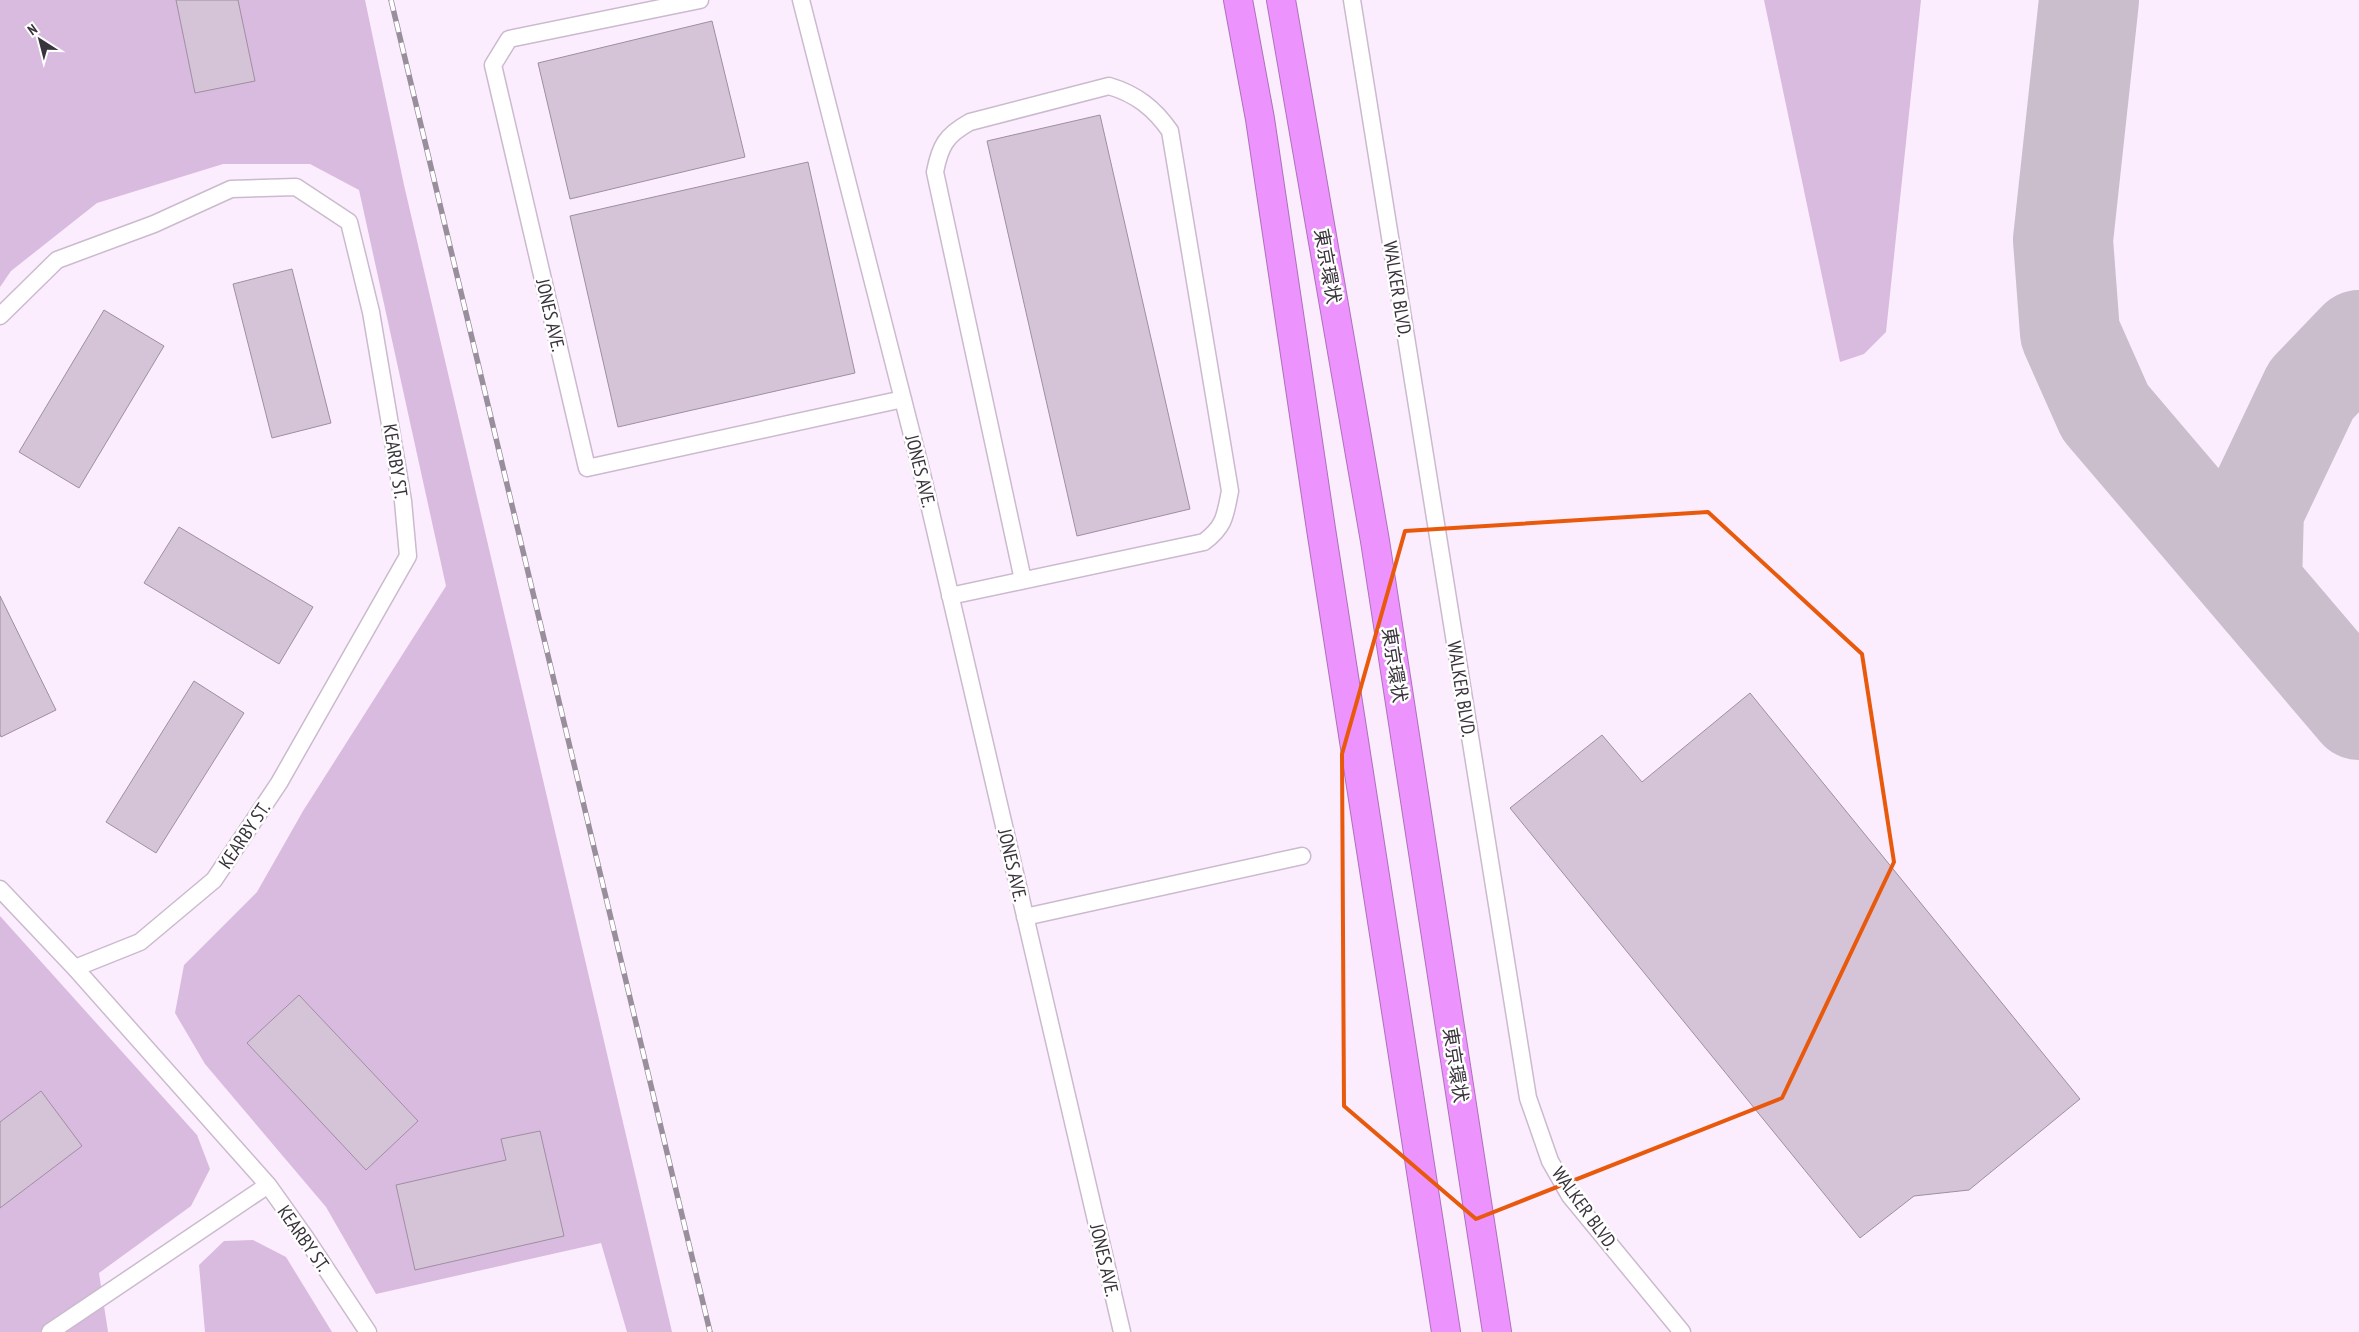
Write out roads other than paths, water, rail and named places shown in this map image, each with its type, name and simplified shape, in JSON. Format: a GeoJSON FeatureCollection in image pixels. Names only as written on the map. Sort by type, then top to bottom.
{"type":"FeatureCollection","features":[{"type":"Feature","properties":{"kind":"highway"},"geometry":{"type":"LineString","coordinates":[[1238,0],[1260,119],[1321,529],[1446,1332]]}},
{"type":"Feature","properties":{"kind":"highway","name":"東京環状"},"geometry":{"type":"LineString","coordinates":[[1281,0],[1376,542],[1497,1332]]}},
{"type":"Feature","properties":{"kind":"lane","name":"JONES AVE."},"geometry":{"type":"LineString","coordinates":[[700,0],[509,39],[493,65],[587,468],[903,399]]}},
{"type":"Feature","properties":{"kind":"lane","name":"JONES AVE."},"geometry":{"type":"LineString","coordinates":[[801,0],[903,399],[1122,1332]]}},
{"type":"Feature","properties":{"kind":"lane","name":"WALKER BLVD."},"geometry":{"type":"LineString","coordinates":[[1352,0],[1528,1098],[1550,1161],[1570,1196],[1682,1332]]}},
{"type":"Feature","properties":{"kind":"lane"},"geometry":{"type":"LineString","coordinates":[[950,596],[1204,542],[1218,531],[1225,515],[1230,491],[1170,131],[1159,116],[1142,101],[1129,92],[1109,86],[970,122],[953,131],[939,151],[934,172],[1023,580]]}},
{"type":"Feature","properties":{"kind":"lane","name":"KEARBY ST."},"geometry":{"type":"LineString","coordinates":[[0,316],[57,260],[154,224],[231,189],[296,187],[349,222],[371,312],[403,501],[408,556],[279,782],[214,880],[140,942],[75,968]]}},
{"type":"Feature","properties":{"kind":"lane"},"geometry":{"type":"LineString","coordinates":[[1025,917],[1302,856]]}},
{"type":"Feature","properties":{"kind":"lane","name":"KEARBY ST."},"geometry":{"type":"LineString","coordinates":[[0,889],[75,968],[268,1185],[305,1236],[368,1332]]}},
{"type":"Feature","properties":{"kind":"lane"},"geometry":{"type":"LineString","coordinates":[[50,1332],[268,1185]]}},
{"type":"Feature","properties":{"kind":"railway"},"geometry":{"type":"LineString","coordinates":[[391,0],[710,1332]]}}]}
